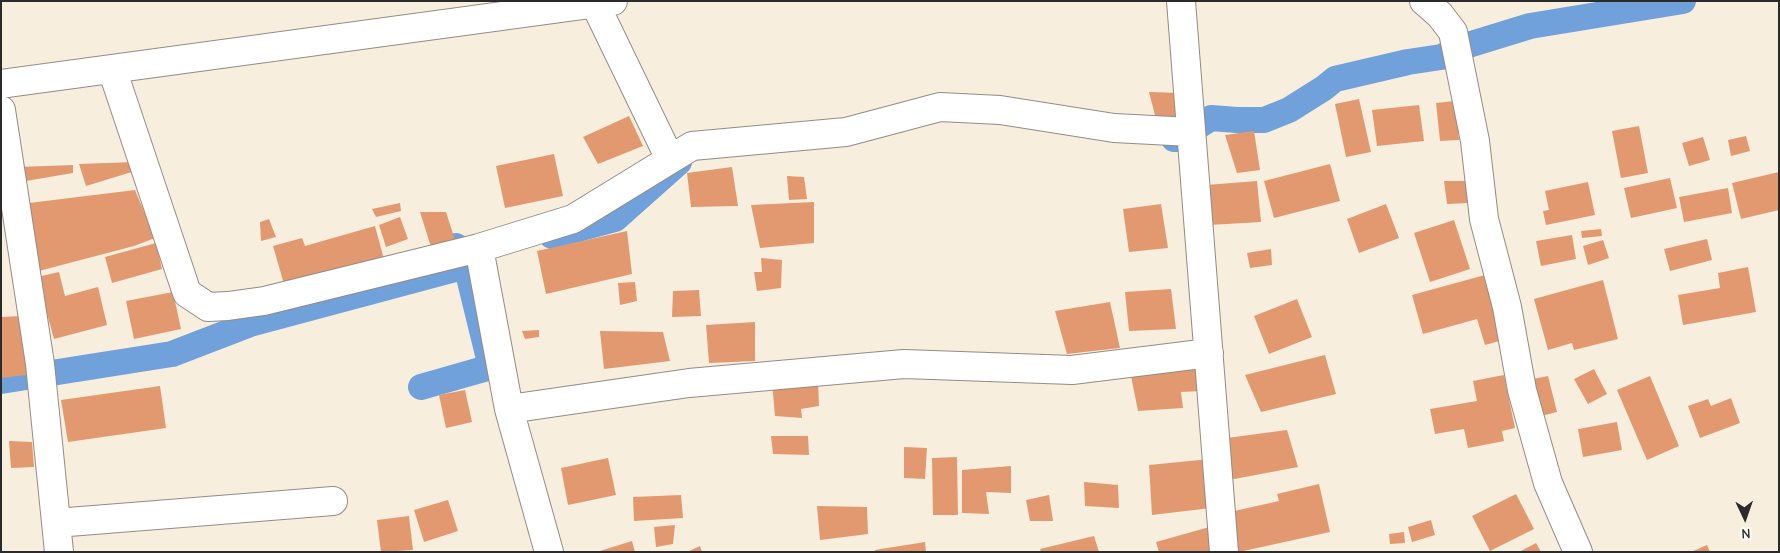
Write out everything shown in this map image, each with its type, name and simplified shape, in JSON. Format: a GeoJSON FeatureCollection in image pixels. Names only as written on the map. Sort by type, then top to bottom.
{"type":"FeatureCollection","features":[{"type":"Feature","properties":{"kind":"street"},"geometry":{"type":"LineString","coordinates":[[1181,1],[1224,552]]}},
{"type":"Feature","properties":{"kind":"street"},"geometry":{"type":"LineString","coordinates":[[1424,1],[1440,15],[1453,32],[1475,141],[1484,218],[1507,307],[1522,390],[1548,484],[1578,552]]}},
{"type":"Feature","properties":{"kind":"street"},"geometry":{"type":"LineString","coordinates":[[1,84],[604,2],[670,159]]}},
{"type":"Feature","properties":{"kind":"street"},"geometry":{"type":"LineString","coordinates":[[112,69],[187,293],[208,307],[264,301],[479,248],[573,219],[692,146],[846,132],[940,107],[1000,110],[1114,128],[1191,132]]}},
{"type":"Feature","properties":{"kind":"street"},"geometry":{"type":"LineString","coordinates":[[1,110],[40,364],[59,552]]}},
{"type":"Feature","properties":{"kind":"street"},"geometry":{"type":"LineString","coordinates":[[479,248],[508,409],[549,552]]}},
{"type":"Feature","properties":{"kind":"street"},"geometry":{"type":"LineString","coordinates":[[508,409],[689,383],[904,364],[1072,370],[1209,352]]}},
{"type":"Feature","properties":{"kind":"street"},"geometry":{"type":"LineString","coordinates":[[56,523],[333,501]]}},
{"type":"Feature","properties":{"kind":"building"},"geometry":{"type":"Polygon","coordinates":[[[1149,92],[1182,93],[1186,123],[1157,123],[1149,92]]]}},
{"type":"Feature","properties":{"kind":"building"},"geometry":{"type":"Polygon","coordinates":[[[1359,99],[1371,152],[1346,157],[1335,104],[1359,99]]]}},
{"type":"Feature","properties":{"kind":"building"},"geometry":{"type":"Polygon","coordinates":[[[1455,101],[1459,140],[1440,141],[1436,103],[1455,101]]]}},
{"type":"Feature","properties":{"kind":"building"},"geometry":{"type":"Polygon","coordinates":[[[1419,105],[1424,141],[1377,146],[1372,110],[1419,105]]]}},
{"type":"Feature","properties":{"kind":"building"},"geometry":{"type":"Polygon","coordinates":[[[629,116],[643,146],[598,164],[583,137],[629,116]]]}},
{"type":"Feature","properties":{"kind":"building"},"geometry":{"type":"Polygon","coordinates":[[[1639,126],[1648,173],[1621,178],[1612,131],[1639,126]]]}},
{"type":"Feature","properties":{"kind":"building"},"geometry":{"type":"Polygon","coordinates":[[[1254,131],[1260,170],[1237,173],[1225,135],[1254,131]]]}},
{"type":"Feature","properties":{"kind":"building"},"geometry":{"type":"Polygon","coordinates":[[[1746,136],[1750,151],[1731,156],[1728,140],[1746,136]]]}},
{"type":"Feature","properties":{"kind":"building"},"geometry":{"type":"Polygon","coordinates":[[[1703,137],[1710,160],[1689,166],[1682,143],[1703,137]]]}},
{"type":"Feature","properties":{"kind":"building"},"geometry":{"type":"Polygon","coordinates":[[[554,154],[563,196],[505,208],[496,166],[554,154]]]}},
{"type":"Feature","properties":{"kind":"building"},"geometry":{"type":"Polygon","coordinates":[[[135,162],[135,171],[86,186],[79,164],[135,162]]]}},
{"type":"Feature","properties":{"kind":"building"},"geometry":{"type":"Polygon","coordinates":[[[1330,164],[1340,201],[1274,218],[1264,181],[1330,164]]]}},
{"type":"Feature","properties":{"kind":"building"},"geometry":{"type":"Polygon","coordinates":[[[73,165],[73,173],[20,182],[17,167],[73,165]]]}},
{"type":"Feature","properties":{"kind":"building"},"geometry":{"type":"Polygon","coordinates":[[[732,167],[738,206],[691,207],[687,173],[732,167]]]}},
{"type":"Feature","properties":{"kind":"building"},"geometry":{"type":"Polygon","coordinates":[[[1779,172],[1779,210],[1741,219],[1732,183],[1779,172]]]}},
{"type":"Feature","properties":{"kind":"building"},"geometry":{"type":"Polygon","coordinates":[[[787,176],[804,177],[807,199],[789,200],[787,176]]]}},
{"type":"Feature","properties":{"kind":"building"},"geometry":{"type":"Polygon","coordinates":[[[1670,178],[1677,208],[1631,218],[1624,188],[1670,178]]]}},
{"type":"Feature","properties":{"kind":"building"},"geometry":{"type":"Polygon","coordinates":[[[1257,181],[1261,222],[1209,225],[1206,185],[1257,181]]]}},
{"type":"Feature","properties":{"kind":"building"},"geometry":{"type":"Polygon","coordinates":[[[1444,181],[1466,181],[1468,203],[1447,204],[1444,181]]]}},
{"type":"Feature","properties":{"kind":"building"},"geometry":{"type":"Polygon","coordinates":[[[1588,182],[1595,215],[1546,225],[1543,211],[1549,210],[1545,191],[1588,182]]]}},
{"type":"Feature","properties":{"kind":"building"},"geometry":{"type":"Polygon","coordinates":[[[1728,188],[1732,213],[1684,222],[1679,197],[1728,188]]]}},
{"type":"Feature","properties":{"kind":"building"},"geometry":{"type":"Polygon","coordinates":[[[135,190],[155,238],[134,246],[35,272],[21,204],[135,190]]]}},
{"type":"Feature","properties":{"kind":"building"},"geometry":{"type":"Polygon","coordinates":[[[814,202],[814,243],[760,248],[751,205],[814,202]]]}},
{"type":"Feature","properties":{"kind":"building"},"geometry":{"type":"Polygon","coordinates":[[[400,203],[401,211],[376,217],[372,209],[400,203]]]}},
{"type":"Feature","properties":{"kind":"building"},"geometry":{"type":"Polygon","coordinates":[[[1161,204],[1168,248],[1129,252],[1123,209],[1161,204]]]}},
{"type":"Feature","properties":{"kind":"building"},"geometry":{"type":"Polygon","coordinates":[[[1386,204],[1399,238],[1359,253],[1347,219],[1386,204]]]}},
{"type":"Feature","properties":{"kind":"building"},"geometry":{"type":"Polygon","coordinates":[[[420,212],[446,212],[455,240],[431,247],[420,212]]]}},
{"type":"Feature","properties":{"kind":"building"},"geometry":{"type":"Polygon","coordinates":[[[400,217],[408,239],[386,247],[379,225],[400,217]]]}},
{"type":"Feature","properties":{"kind":"building"},"geometry":{"type":"Polygon","coordinates":[[[269,219],[276,237],[261,241],[260,222],[269,219]]]}},
{"type":"Feature","properties":{"kind":"building"},"geometry":{"type":"Polygon","coordinates":[[[1454,220],[1470,269],[1430,282],[1414,233],[1454,220]]]}},
{"type":"Feature","properties":{"kind":"building"},"geometry":{"type":"Polygon","coordinates":[[[375,226],[385,263],[286,291],[273,246],[302,238],[305,246],[375,226]]]}},
{"type":"Feature","properties":{"kind":"building"},"geometry":{"type":"Polygon","coordinates":[[[1601,229],[1602,236],[1582,238],[1581,231],[1601,229]]]}},
{"type":"Feature","properties":{"kind":"building"},"geometry":{"type":"Polygon","coordinates":[[[627,231],[632,274],[546,294],[537,251],[627,231]]]}},
{"type":"Feature","properties":{"kind":"building"},"geometry":{"type":"Polygon","coordinates":[[[1572,235],[1576,259],[1541,266],[1536,241],[1572,235]]]}},
{"type":"Feature","properties":{"kind":"building"},"geometry":{"type":"Polygon","coordinates":[[[1707,239],[1712,260],[1670,271],[1664,249],[1707,239]]]}},
{"type":"Feature","properties":{"kind":"building"},"geometry":{"type":"Polygon","coordinates":[[[1603,240],[1609,258],[1588,265],[1583,246],[1603,240]]]}},
{"type":"Feature","properties":{"kind":"building"},"geometry":{"type":"Polygon","coordinates":[[[156,243],[162,269],[112,283],[105,257],[156,243]]]}},
{"type":"Feature","properties":{"kind":"building"},"geometry":{"type":"Polygon","coordinates":[[[1271,249],[1272,265],[1250,268],[1247,253],[1271,249]]]}},
{"type":"Feature","properties":{"kind":"building"},"geometry":{"type":"Polygon","coordinates":[[[761,258],[782,260],[781,288],[757,291],[754,272],[762,272],[761,258]]]}},
{"type":"Feature","properties":{"kind":"building"},"geometry":{"type":"Polygon","coordinates":[[[1748,267],[1756,312],[1683,325],[1678,295],[1720,288],[1718,273],[1748,267]]]}},
{"type":"Feature","properties":{"kind":"building"},"geometry":{"type":"Polygon","coordinates":[[[59,272],[65,296],[98,287],[107,325],[54,339],[37,277],[59,272]]]}},
{"type":"Feature","properties":{"kind":"building"},"geometry":{"type":"Polygon","coordinates":[[[1485,275],[1503,340],[1485,345],[1477,319],[1423,334],[1412,295],[1485,275]]]}},
{"type":"Feature","properties":{"kind":"building"},"geometry":{"type":"Polygon","coordinates":[[[1603,280],[1618,339],[1574,350],[1572,343],[1548,350],[1534,299],[1603,280]]]}},
{"type":"Feature","properties":{"kind":"building"},"geometry":{"type":"Polygon","coordinates":[[[635,282],[637,301],[620,305],[618,283],[635,282]]]}},
{"type":"Feature","properties":{"kind":"building"},"geometry":{"type":"Polygon","coordinates":[[[1171,289],[1176,329],[1129,331],[1125,292],[1171,289]]]}},
{"type":"Feature","properties":{"kind":"building"},"geometry":{"type":"Polygon","coordinates":[[[699,290],[701,316],[672,317],[673,291],[699,290]]]}},
{"type":"Feature","properties":{"kind":"building"},"geometry":{"type":"Polygon","coordinates":[[[173,292],[181,329],[134,339],[126,301],[173,292]]]}},
{"type":"Feature","properties":{"kind":"building"},"geometry":{"type":"Polygon","coordinates":[[[1297,299],[1312,337],[1269,354],[1254,316],[1297,299]]]}},
{"type":"Feature","properties":{"kind":"building"},"geometry":{"type":"Polygon","coordinates":[[[1110,302],[1120,348],[1067,354],[1055,311],[1110,302]]]}},
{"type":"Feature","properties":{"kind":"building"},"geometry":{"type":"Polygon","coordinates":[[[21,316],[26,375],[1,378],[1,317],[21,316]]]}},
{"type":"Feature","properties":{"kind":"building"},"geometry":{"type":"Polygon","coordinates":[[[755,322],[755,361],[709,363],[706,325],[755,322]]]}},
{"type":"Feature","properties":{"kind":"building"},"geometry":{"type":"Polygon","coordinates":[[[539,330],[539,337],[525,339],[522,331],[539,330]]]}},
{"type":"Feature","properties":{"kind":"building"},"geometry":{"type":"Polygon","coordinates":[[[600,331],[663,332],[670,361],[604,369],[600,331]]]}},
{"type":"Feature","properties":{"kind":"building"},"geometry":{"type":"Polygon","coordinates":[[[1325,355],[1336,394],[1261,412],[1245,375],[1325,355]]]}},
{"type":"Feature","properties":{"kind":"building"},"geometry":{"type":"Polygon","coordinates":[[[1199,363],[1202,391],[1181,392],[1183,408],[1138,411],[1130,371],[1199,363]]]}},
{"type":"Feature","properties":{"kind":"building"},"geometry":{"type":"Polygon","coordinates":[[[1594,369],[1607,394],[1588,404],[1574,379],[1594,369]]]}},
{"type":"Feature","properties":{"kind":"building"},"geometry":{"type":"Polygon","coordinates":[[[1504,375],[1515,428],[1502,431],[1504,441],[1468,448],[1464,429],[1435,434],[1430,409],[1477,401],[1473,381],[1504,375]]]}},
{"type":"Feature","properties":{"kind":"building"},"geometry":{"type":"Polygon","coordinates":[[[1548,376],[1557,412],[1541,416],[1533,379],[1548,376]]]}},
{"type":"Feature","properties":{"kind":"building"},"geometry":{"type":"Polygon","coordinates":[[[1650,376],[1679,446],[1647,460],[1617,390],[1650,376]]]}},
{"type":"Feature","properties":{"kind":"building"},"geometry":{"type":"Polygon","coordinates":[[[818,380],[819,406],[801,409],[802,418],[775,416],[772,383],[818,380]]]}},
{"type":"Feature","properties":{"kind":"building"},"geometry":{"type":"Polygon","coordinates":[[[160,386],[166,428],[68,442],[61,400],[160,386]]]}},
{"type":"Feature","properties":{"kind":"building"},"geometry":{"type":"Polygon","coordinates":[[[465,390],[472,422],[446,428],[439,395],[465,390]]]}},
{"type":"Feature","properties":{"kind":"building"},"geometry":{"type":"Polygon","coordinates":[[[1731,398],[1740,423],[1700,438],[1688,406],[1708,399],[1711,406],[1731,398]]]}},
{"type":"Feature","properties":{"kind":"building"},"geometry":{"type":"Polygon","coordinates":[[[1617,422],[1622,450],[1583,457],[1578,429],[1617,422]]]}},
{"type":"Feature","properties":{"kind":"building"},"geometry":{"type":"Polygon","coordinates":[[[1287,430],[1298,467],[1229,480],[1227,438],[1287,430]]]}},
{"type":"Feature","properties":{"kind":"building"},"geometry":{"type":"Polygon","coordinates":[[[771,436],[808,436],[809,455],[773,454],[771,436]]]}},
{"type":"Feature","properties":{"kind":"building"},"geometry":{"type":"Polygon","coordinates":[[[9,441],[32,442],[34,467],[11,468],[9,441]]]}},
{"type":"Feature","properties":{"kind":"building"},"geometry":{"type":"Polygon","coordinates":[[[904,447],[927,448],[925,479],[904,478],[904,447]]]}},
{"type":"Feature","properties":{"kind":"building"},"geometry":{"type":"Polygon","coordinates":[[[957,457],[958,515],[933,515],[932,458],[957,457]]]}},
{"type":"Feature","properties":{"kind":"building"},"geometry":{"type":"Polygon","coordinates":[[[608,458],[616,495],[568,505],[561,468],[608,458]]]}},
{"type":"Feature","properties":{"kind":"building"},"geometry":{"type":"Polygon","coordinates":[[[1210,459],[1211,508],[1152,515],[1149,465],[1210,459]]]}},
{"type":"Feature","properties":{"kind":"building"},"geometry":{"type":"Polygon","coordinates":[[[1011,466],[1011,493],[986,492],[989,514],[962,513],[962,470],[1011,466]]]}},
{"type":"Feature","properties":{"kind":"building"},"geometry":{"type":"Polygon","coordinates":[[[1084,482],[1118,485],[1119,508],[1085,506],[1084,482]]]}},
{"type":"Feature","properties":{"kind":"building"},"geometry":{"type":"Polygon","coordinates":[[[1319,484],[1330,532],[1239,552],[1230,512],[1279,501],[1277,494],[1319,484]]]}},
{"type":"Feature","properties":{"kind":"building"},"geometry":{"type":"Polygon","coordinates":[[[1516,494],[1534,529],[1490,551],[1472,516],[1516,494]]]}},
{"type":"Feature","properties":{"kind":"building"},"geometry":{"type":"Polygon","coordinates":[[[681,495],[683,518],[634,521],[633,497],[681,495]]]}},
{"type":"Feature","properties":{"kind":"building"},"geometry":{"type":"Polygon","coordinates":[[[1049,495],[1053,521],[1030,521],[1026,500],[1049,495]]]}},
{"type":"Feature","properties":{"kind":"building"},"geometry":{"type":"Polygon","coordinates":[[[448,500],[458,531],[424,542],[414,510],[448,500]]]}},
{"type":"Feature","properties":{"kind":"building"},"geometry":{"type":"Polygon","coordinates":[[[817,506],[867,507],[868,534],[820,540],[817,506]]]}},
{"type":"Feature","properties":{"kind":"building"},"geometry":{"type":"Polygon","coordinates":[[[409,516],[413,550],[381,552],[377,520],[409,516]]]}},
{"type":"Feature","properties":{"kind":"building"},"geometry":{"type":"Polygon","coordinates":[[[1431,520],[1435,535],[1412,542],[1408,527],[1431,520]]]}},
{"type":"Feature","properties":{"kind":"building"},"geometry":{"type":"Polygon","coordinates":[[[675,525],[673,544],[656,547],[654,527],[675,525]]]}},
{"type":"Feature","properties":{"kind":"building"},"geometry":{"type":"Polygon","coordinates":[[[1213,526],[1219,552],[1159,552],[1156,542],[1213,526]]]}},
{"type":"Feature","properties":{"kind":"building"},"geometry":{"type":"Polygon","coordinates":[[[1404,532],[1405,543],[1390,544],[1389,534],[1404,532]]]}},
{"type":"Feature","properties":{"kind":"building"},"geometry":{"type":"Polygon","coordinates":[[[1094,536],[1099,552],[1041,552],[1040,549],[1094,536]]]}},
{"type":"Feature","properties":{"kind":"building"},"geometry":{"type":"Polygon","coordinates":[[[632,541],[635,552],[600,552],[600,551],[632,541]]]}},
{"type":"Feature","properties":{"kind":"building"},"geometry":{"type":"Polygon","coordinates":[[[925,542],[926,552],[875,552],[875,550],[925,542]]]}},
{"type":"Feature","properties":{"kind":"building"},"geometry":{"type":"Polygon","coordinates":[[[1536,543],[1541,552],[1519,552],[1536,543]]]}},
{"type":"Feature","properties":{"kind":"building"},"geometry":{"type":"Polygon","coordinates":[[[1707,545],[1710,552],[1691,552],[1707,545]]]}},
{"type":"Feature","properties":{"kind":"building"},"geometry":{"type":"Polygon","coordinates":[[[700,546],[702,552],[687,552],[700,546]]]}},
{"type":"Feature","properties":{"kind":"waterway"},"geometry":{"type":"LineString","coordinates":[[1174,139],[1178,139],[1211,118],[1264,120],[1289,110],[1335,79],[1408,62],[1441,57],[1465,46],[1530,26],[1683,1]]}},
{"type":"Feature","properties":{"kind":"waterway"},"geometry":{"type":"LineString","coordinates":[[552,236],[615,219],[679,162]]}},
{"type":"Feature","properties":{"kind":"waterway"},"geometry":{"type":"LineString","coordinates":[[421,387],[491,367],[467,269],[459,268],[444,251],[456,246]]}},
{"type":"Feature","properties":{"kind":"waterway"},"geometry":{"type":"LineString","coordinates":[[1,381],[172,354],[250,324],[459,268]]}}]}
